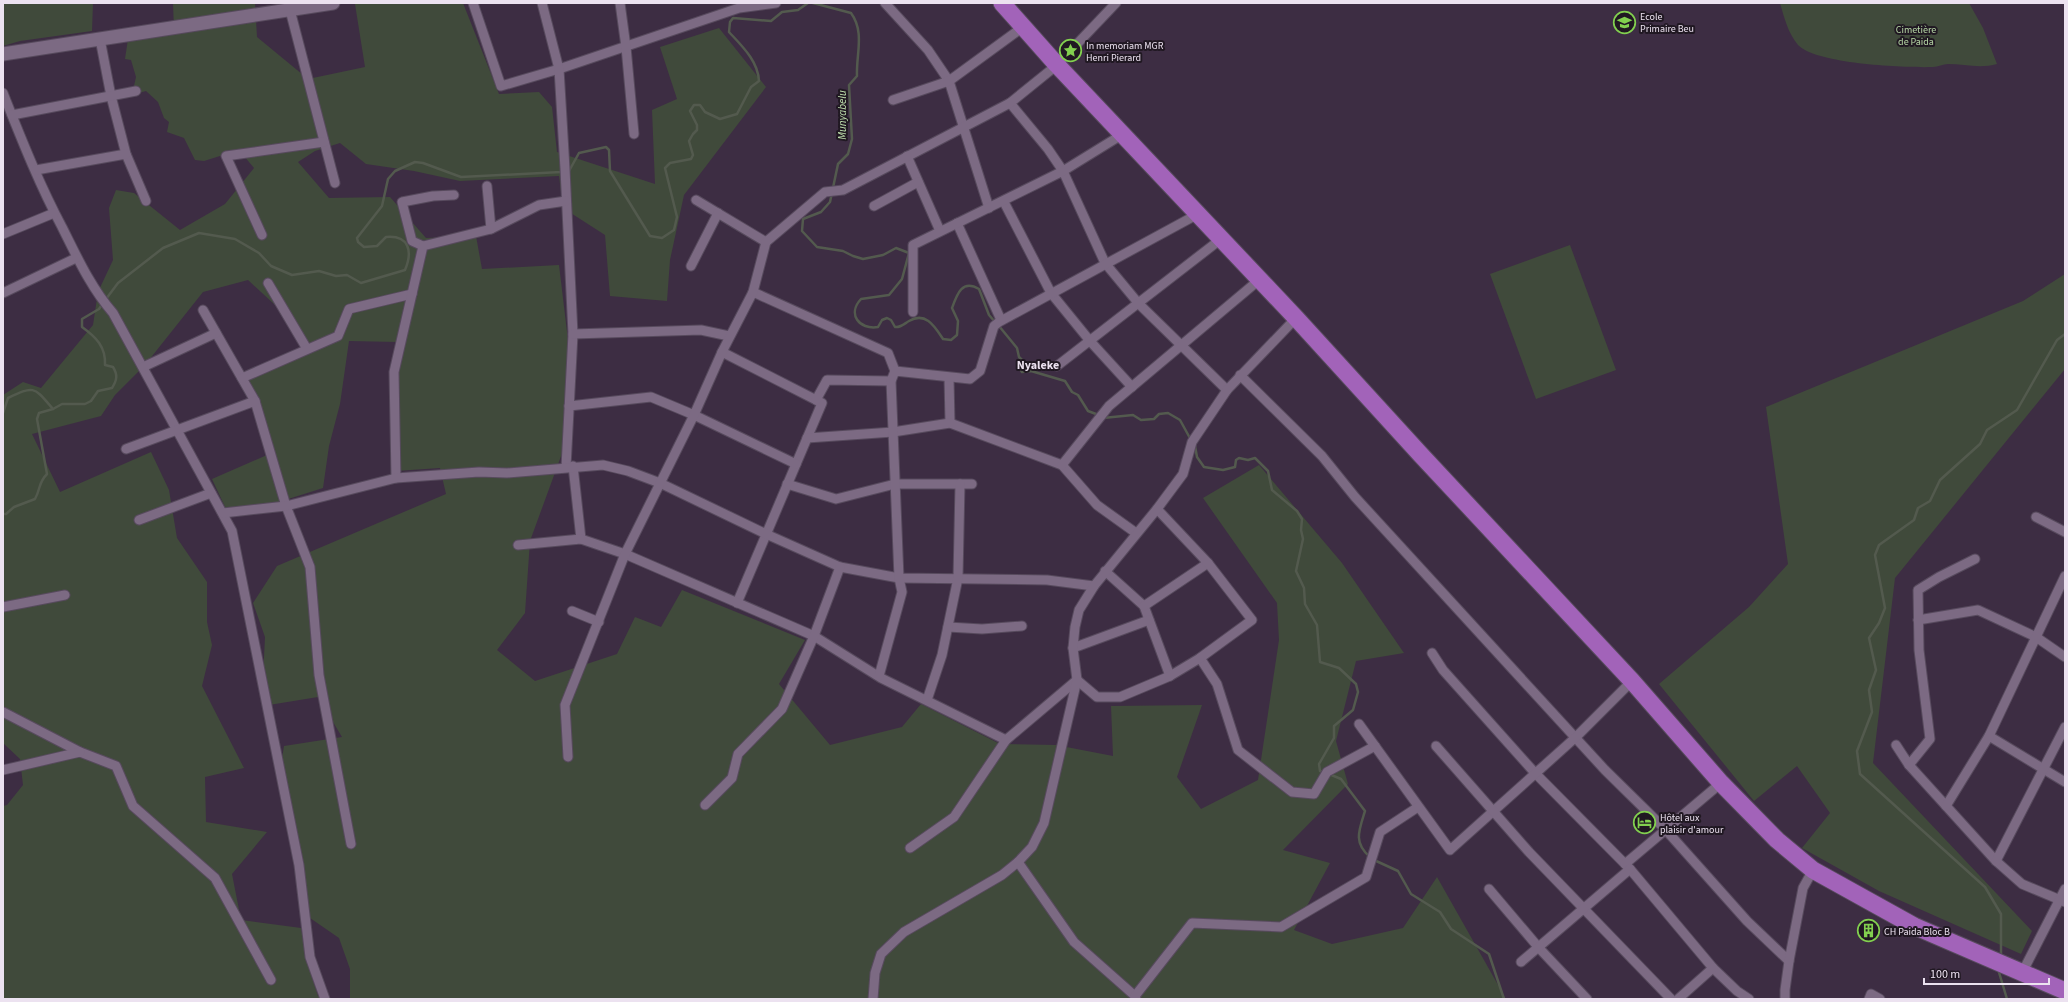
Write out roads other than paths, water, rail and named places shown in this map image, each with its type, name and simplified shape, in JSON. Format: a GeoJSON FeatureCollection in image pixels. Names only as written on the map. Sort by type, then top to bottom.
{"type":"FeatureCollection","features":[{"type":"Feature","properties":{"kind":"highway"},"geometry":{"type":"LineString","coordinates":[[1002,3],[1057,65],[1124,134],[1296,318],[1421,455],[1632,681],[1721,783],[1777,840],[1813,870],[1914,926],[2065,991]]}},
{"type":"Feature","properties":{"kind":"street"},"geometry":{"type":"LineString","coordinates":[[3,54],[333,3]]}},
{"type":"Feature","properties":{"kind":"street"},"geometry":{"type":"LineString","coordinates":[[472,3],[501,86],[559,69],[739,8],[776,3]]}},
{"type":"Feature","properties":{"kind":"street"},"geometry":{"type":"LineString","coordinates":[[542,3],[559,69],[573,334],[569,406],[570,466],[581,539]]}},
{"type":"Feature","properties":{"kind":"street"},"geometry":{"type":"LineString","coordinates":[[620,3],[626,47],[634,134]]}},
{"type":"Feature","properties":{"kind":"street"},"geometry":{"type":"LineString","coordinates":[[885,3],[928,50],[949,81],[989,208]]}},
{"type":"Feature","properties":{"kind":"street"},"geometry":{"type":"LineString","coordinates":[[568,757],[564,705],[626,554],[694,415],[722,352],[753,292],[766,242],[825,192],[843,190],[1010,103],[1057,65],[1116,3]]}},
{"type":"Feature","properties":{"kind":"street"},"geometry":{"type":"LineString","coordinates":[[290,10],[335,183]]}},
{"type":"Feature","properties":{"kind":"street"},"geometry":{"type":"LineString","coordinates":[[893,100],[949,81],[1023,27]]}},
{"type":"Feature","properties":{"kind":"street"},"geometry":{"type":"LineString","coordinates":[[100,39],[111,96],[126,154],[146,201]]}},
{"type":"Feature","properties":{"kind":"street"},"geometry":{"type":"LineString","coordinates":[[12,115],[136,91]]}},
{"type":"Feature","properties":{"kind":"street"},"geometry":{"type":"LineString","coordinates":[[3,93],[54,213],[76,258],[103,302],[114,313],[232,531],[299,865],[310,957],[325,999]]}},
{"type":"Feature","properties":{"kind":"street"},"geometry":{"type":"LineString","coordinates":[[1010,103],[1048,149],[1063,171],[1105,263],[1139,304],[1180,346],[1227,390]]}},
{"type":"Feature","properties":{"kind":"street"},"geometry":{"type":"LineString","coordinates":[[913,312],[913,246],[957,223],[1004,202],[1063,171],[1124,134]]}},
{"type":"Feature","properties":{"kind":"street"},"geometry":{"type":"LineString","coordinates":[[262,235],[226,156],[324,142]]}},
{"type":"Feature","properties":{"kind":"street"},"geometry":{"type":"LineString","coordinates":[[36,170],[126,154]]}},
{"type":"Feature","properties":{"kind":"street"},"geometry":{"type":"LineString","coordinates":[[907,156],[940,232]]}},
{"type":"Feature","properties":{"kind":"street"},"geometry":{"type":"LineString","coordinates":[[874,206],[918,182]]}},
{"type":"Feature","properties":{"kind":"street"},"geometry":{"type":"LineString","coordinates":[[487,186],[491,229]]}},
{"type":"Feature","properties":{"kind":"street"},"geometry":{"type":"LineString","coordinates":[[454,195],[433,196],[402,202],[412,241],[423,246],[491,229],[539,205],[566,201]]}},
{"type":"Feature","properties":{"kind":"street"},"geometry":{"type":"LineString","coordinates":[[696,200],[766,242]]}},
{"type":"Feature","properties":{"kind":"street"},"geometry":{"type":"LineString","coordinates":[[1004,202],[1051,293],[1090,341],[1132,387]]}},
{"type":"Feature","properties":{"kind":"street"},"geometry":{"type":"LineString","coordinates":[[3,234],[54,213]]}},
{"type":"Feature","properties":{"kind":"street"},"geometry":{"type":"LineString","coordinates":[[691,266],[718,213]]}},
{"type":"Feature","properties":{"kind":"street"},"geometry":{"type":"LineString","coordinates":[[895,371],[949,378],[970,379],[980,371],[998,322],[1198,214]]}},
{"type":"Feature","properties":{"kind":"street"},"geometry":{"type":"LineString","coordinates":[[957,223],[998,322]]}},
{"type":"Feature","properties":{"kind":"street"},"geometry":{"type":"LineString","coordinates":[[1057,366],[1221,239]]}},
{"type":"Feature","properties":{"kind":"street"},"geometry":{"type":"LineString","coordinates":[[396,478],[394,372],[423,246]]}},
{"type":"Feature","properties":{"kind":"street"},"geometry":{"type":"LineString","coordinates":[[3,293],[76,258]]}},
{"type":"Feature","properties":{"kind":"street"},"geometry":{"type":"LineString","coordinates":[[1062,465],[1109,406],[1259,280]]}},
{"type":"Feature","properties":{"kind":"street"},"geometry":{"type":"LineString","coordinates":[[268,283],[307,350]]}},
{"type":"Feature","properties":{"kind":"street"},"geometry":{"type":"LineString","coordinates":[[753,292],[888,353],[895,371],[891,381],[899,578],[902,592],[879,676]]}},
{"type":"Feature","properties":{"kind":"street"},"geometry":{"type":"LineString","coordinates":[[242,378],[338,336],[349,309],[412,294]]}},
{"type":"Feature","properties":{"kind":"street"},"geometry":{"type":"LineString","coordinates":[[203,310],[255,401],[286,506],[310,567],[319,675],[350,844]]}},
{"type":"Feature","properties":{"kind":"street"},"geometry":{"type":"LineString","coordinates":[[873,999],[875,973],[881,954],[904,932],[1002,875],[1018,862],[1032,847],[1044,823],[1077,680],[1073,648],[1075,626],[1079,610],[1094,586],[1136,533],[1157,510],[1183,474],[1192,442],[1227,390],[1296,318]]}},
{"type":"Feature","properties":{"kind":"street"},"geometry":{"type":"LineString","coordinates":[[573,334],[701,330],[730,336]]}},
{"type":"Feature","properties":{"kind":"street"},"geometry":{"type":"LineString","coordinates":[[143,367],[216,333]]}},
{"type":"Feature","properties":{"kind":"street"},"geometry":{"type":"LineString","coordinates":[[722,352],[822,403],[737,603]]}},
{"type":"Feature","properties":{"kind":"street"},"geometry":{"type":"LineString","coordinates":[[1240,375],[1322,456],[1355,497],[1606,770],[1665,829],[1747,921],[1789,961]]}},
{"type":"Feature","properties":{"kind":"street"},"geometry":{"type":"LineString","coordinates":[[949,378],[950,423]]}},
{"type":"Feature","properties":{"kind":"street"},"geometry":{"type":"LineString","coordinates":[[816,400],[828,380],[891,381]]}},
{"type":"Feature","properties":{"kind":"street"},"geometry":{"type":"LineString","coordinates":[[569,406],[651,397],[694,415],[796,464]]}},
{"type":"Feature","properties":{"kind":"street"},"geometry":{"type":"LineString","coordinates":[[126,449],[255,401]]}},
{"type":"Feature","properties":{"kind":"street"},"geometry":{"type":"LineString","coordinates":[[807,438],[893,432],[950,423],[1062,465],[1097,505],[1136,533]]}},
{"type":"Feature","properties":{"kind":"street"},"geometry":{"type":"LineString","coordinates":[[223,513],[286,506],[396,478],[479,472],[507,473],[570,466],[603,465],[628,470],[840,567],[899,578],[1046,580],[1094,586]]}},
{"type":"Feature","properties":{"kind":"street"},"geometry":{"type":"LineString","coordinates":[[787,484],[836,499],[895,484],[972,484]]}},
{"type":"Feature","properties":{"kind":"street"},"geometry":{"type":"LineString","coordinates":[[927,700],[942,655],[958,578],[960,484]]}},
{"type":"Feature","properties":{"kind":"street"},"geometry":{"type":"LineString","coordinates":[[139,520],[211,493]]}},
{"type":"Feature","properties":{"kind":"street"},"geometry":{"type":"LineString","coordinates":[[1077,680],[1097,697],[1120,697],[1170,676],[1200,658],[1252,620],[1208,563],[1157,510]]}},
{"type":"Feature","properties":{"kind":"street"},"geometry":{"type":"LineString","coordinates":[[2036,517],[2065,532]]}},
{"type":"Feature","properties":{"kind":"street"},"geometry":{"type":"LineString","coordinates":[[518,545],[581,539],[626,554],[814,636],[879,676],[1006,740]]}},
{"type":"Feature","properties":{"kind":"street"},"geometry":{"type":"LineString","coordinates":[[1909,765],[1930,740],[1919,650],[1918,590],[1939,577],[1975,559]]}},
{"type":"Feature","properties":{"kind":"street"},"geometry":{"type":"LineString","coordinates":[[1144,606],[1208,563]]}},
{"type":"Feature","properties":{"kind":"street"},"geometry":{"type":"LineString","coordinates":[[705,805],[732,778],[738,754],[782,709],[814,636],[840,567]]}},
{"type":"Feature","properties":{"kind":"street"},"geometry":{"type":"LineString","coordinates":[[1105,572],[1144,606],[1170,676]]}},
{"type":"Feature","properties":{"kind":"street"},"geometry":{"type":"LineString","coordinates":[[1946,806],[1988,736],[2065,576]]}},
{"type":"Feature","properties":{"kind":"street"},"geometry":{"type":"LineString","coordinates":[[3,607],[65,595]]}},
{"type":"Feature","properties":{"kind":"street"},"geometry":{"type":"LineString","coordinates":[[1918,620],[1978,610],[2036,637],[2065,657]]}},
{"type":"Feature","properties":{"kind":"street"},"geometry":{"type":"LineString","coordinates":[[572,611],[599,622]]}},
{"type":"Feature","properties":{"kind":"street"},"geometry":{"type":"LineString","coordinates":[[1073,648],[1149,620]]}},
{"type":"Feature","properties":{"kind":"street"},"geometry":{"type":"LineString","coordinates":[[948,627],[982,629],[1022,626]]}},
{"type":"Feature","properties":{"kind":"street"},"geometry":{"type":"LineString","coordinates":[[1432,653],[1443,670],[1534,773],[1628,866],[1713,968],[1738,995],[1749,999]]}},
{"type":"Feature","properties":{"kind":"street"},"geometry":{"type":"LineString","coordinates":[[1200,658],[1217,684],[1238,750],[1292,792],[1314,794],[1326,774],[1375,746]]}},
{"type":"Feature","properties":{"kind":"street"},"geometry":{"type":"LineString","coordinates":[[910,848],[954,817],[1006,740],[1077,680]]}},
{"type":"Feature","properties":{"kind":"street"},"geometry":{"type":"LineString","coordinates":[[1359,724],[1450,850],[1534,773],[1576,737],[1632,681]]}},
{"type":"Feature","properties":{"kind":"street"},"geometry":{"type":"LineString","coordinates":[[3,712],[80,752],[116,766],[133,806],[215,878],[272,980]]}},
{"type":"Feature","properties":{"kind":"street"},"geometry":{"type":"LineString","coordinates":[[1996,861],[2065,727]]}},
{"type":"Feature","properties":{"kind":"street"},"geometry":{"type":"LineString","coordinates":[[1988,736],[2042,770],[2065,782]]}},
{"type":"Feature","properties":{"kind":"street"},"geometry":{"type":"LineString","coordinates":[[1896,745],[1909,765],[1996,861],[2022,884],[2062,901]]}},
{"type":"Feature","properties":{"kind":"street"},"geometry":{"type":"LineString","coordinates":[[1436,746],[1492,812],[1583,910],[1671,999]]}},
{"type":"Feature","properties":{"kind":"street"},"geometry":{"type":"LineString","coordinates":[[3,770],[80,752]]}},
{"type":"Feature","properties":{"kind":"street"},"geometry":{"type":"LineString","coordinates":[[1521,962],[1583,910],[1665,829],[1721,783]]}},
{"type":"Feature","properties":{"kind":"street"},"geometry":{"type":"LineString","coordinates":[[1018,862],[1074,942],[1135,997],[1192,923],[1281,927],[1366,877],[1380,832],[1418,806]]}},
{"type":"Feature","properties":{"kind":"street"},"geometry":{"type":"LineString","coordinates":[[1785,999],[1789,961],[1803,888],[1813,870]]}},
{"type":"Feature","properties":{"kind":"street"},"geometry":{"type":"LineString","coordinates":[[1490,889],[1539,948],[1586,999]]}},
{"type":"Feature","properties":{"kind":"street"},"geometry":{"type":"LineString","coordinates":[[2023,972],[2062,901],[2065,889]]}},
{"type":"Feature","properties":{"kind":"street"},"geometry":{"type":"LineString","coordinates":[[1678,999],[1713,968]]}},
{"type":"Feature","properties":{"kind":"street"},"geometry":{"type":"LineString","coordinates":[[1869,999],[1871,994],[1880,999]]}},
{"type":"Feature","properties":{"kind":"waterway"},"geometry":{"type":"LineString","coordinates":[[106,299],[118,283],[163,248],[199,233],[235,239],[259,253],[271,266],[292,275],[319,271],[336,276],[347,275],[361,283],[405,270],[409,257],[409,251],[407,246],[400,239],[386,237],[377,246],[364,247],[358,242],[357,238],[382,206],[388,179],[395,171],[415,162],[423,163],[461,177],[561,172],[569,171],[579,153],[606,147],[609,150],[610,171],[650,236],[662,238],[674,230],[677,217],[665,168],[670,163],[691,159],[693,155],[689,141],[697,130],[697,125],[690,111],[694,105],[700,105],[705,112],[720,119],[737,114],[751,87],[759,81],[756,67],[752,60],[744,48],[729,32],[730,22],[733,18],[771,21],[782,12],[798,10],[808,3]]}},
{"type":"Feature","properties":{"kind":"waterway","name":"Munyabelu"},"geometry":{"type":"LineString","coordinates":[[813,3],[851,13],[858,28],[859,43],[857,76],[849,85],[852,139],[848,154],[838,164],[830,202],[821,212],[803,219],[802,231],[817,247],[843,251],[863,259],[883,255],[896,248],[909,253],[902,279],[889,295],[861,299],[857,305],[855,315],[857,320],[865,326],[878,327],[882,320],[887,318],[891,320],[895,327],[899,327],[915,318],[920,318],[925,319],[933,325],[943,339],[951,340],[957,335],[958,321],[952,308],[958,293],[964,287],[968,286],[973,286],[979,289],[989,315],[995,322]]}},
{"type":"Feature","properties":{"kind":"waterway"},"geometry":{"type":"LineString","coordinates":[[3,413],[8,398],[24,391],[34,390],[38,392],[53,409],[62,404],[85,404],[91,401],[98,391],[112,388],[116,378],[115,370],[113,367],[105,365],[104,353],[99,343],[82,327],[82,319],[99,309],[103,303]]}},
{"type":"Feature","properties":{"kind":"waterway","name":"Munyabelu"},"geometry":{"type":"LineString","coordinates":[[999,326],[1017,348],[1019,357],[1024,362],[1020,369],[1022,372],[1031,371],[1065,381],[1072,392],[1078,395],[1088,411],[1096,414],[1098,417]]}},
{"type":"Feature","properties":{"kind":"waterway"},"geometry":{"type":"LineString","coordinates":[[2001,955],[2001,914],[1985,887],[1860,774],[1857,751],[1872,712],[1869,690],[1876,670],[1869,638],[1879,623],[1885,608],[1875,555],[1879,545],[1914,520],[1918,508],[1930,501],[1940,480],[1980,444],[1987,430],[2017,410],[2057,340],[2065,334]]}},
{"type":"Feature","properties":{"kind":"waterway"},"geometry":{"type":"LineString","coordinates":[[3,514],[6,514],[14,507],[35,499],[37,495],[42,480],[47,474],[37,419],[39,413],[53,409]]}},
{"type":"Feature","properties":{"kind":"waterway","name":"Munyabelu"},"geometry":{"type":"LineString","coordinates":[[1103,418],[1133,415],[1141,420],[1154,419],[1159,414],[1168,413],[1180,420],[1191,440]]}},
{"type":"Feature","properties":{"kind":"waterway","name":"Munyabelu"},"geometry":{"type":"LineString","coordinates":[[1195,446],[1197,457],[1204,467],[1223,470],[1235,467],[1236,460],[1239,458],[1248,460],[1255,458],[1268,471],[1272,490],[1297,511],[1302,519],[1301,530],[1303,539],[1296,571],[1304,588],[1305,604],[1317,625],[1320,662],[1339,668],[1356,684],[1358,692],[1353,710],[1334,726],[1334,738],[1319,764],[1320,771],[1324,772]]}},
{"type":"Feature","properties":{"kind":"waterway","name":"Munyabelu"},"geometry":{"type":"LineString","coordinates":[[1329,774],[1341,779],[1365,811],[1359,830],[1359,841],[1361,847],[1370,857]]}},
{"type":"Feature","properties":{"kind":"waterway","name":"Munyabelu"},"geometry":{"type":"LineString","coordinates":[[1374,860],[1398,871],[1411,894],[1440,912],[1451,929],[1489,954],[1504,999]]}},
{"type":"Feature","properties":{"kind":"waterway"},"geometry":{"type":"LineString","coordinates":[[1998,969],[2007,999]]}},
{"type":"Feature","properties":{"kind":"place","name":"Ecole Primaire Beu"},"geometry":{"type":"Point","coordinates":[1625,22]}},
{"type":"Feature","properties":{"kind":"place","name":"In memoriam MGR Henri Pierard"},"geometry":{"type":"Point","coordinates":[1071,51]}},
{"type":"Feature","properties":{"kind":"place","name":"Hôtel aux plaisir d'amour"},"geometry":{"type":"Point","coordinates":[1644,823]}},
{"type":"Feature","properties":{"kind":"place","name":"CH Paida Bloc B"},"geometry":{"type":"Point","coordinates":[1869,931]}},
{"type":"Feature","properties":{"kind":"district","name":"Nyaleke"},"geometry":{"type":"Point","coordinates":[1038,365]}},
{"type":"Feature","properties":{"kind":"park label","name":"Cimetière de Paida"},"geometry":{"type":"Point","coordinates":[1916,34]}}]}
